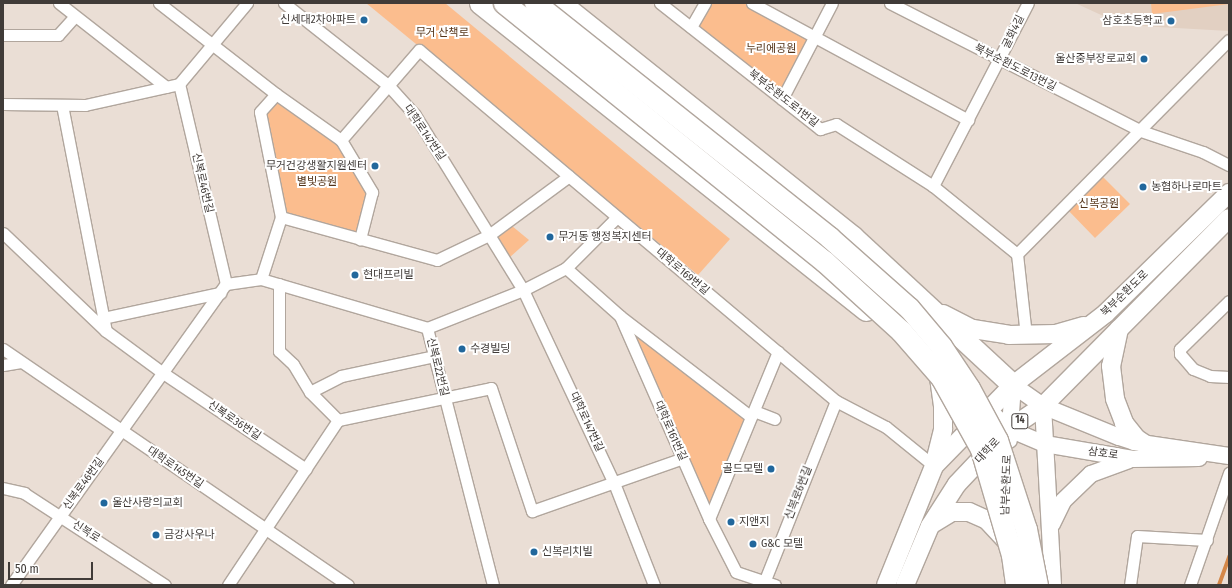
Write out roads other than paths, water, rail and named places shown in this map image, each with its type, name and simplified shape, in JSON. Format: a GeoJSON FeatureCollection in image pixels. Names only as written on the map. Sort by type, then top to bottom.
{"type":"FeatureCollection","features":[{"type":"Feature","properties":{"kind":"highway"},"geometry":{"type":"LineString","coordinates":[[480,3],[869,313],[938,379],[988,410]]}},
{"type":"Feature","properties":{"kind":"highway"},"geometry":{"type":"LineString","coordinates":[[504,3],[824,261],[901,331],[941,377],[980,449],[1012,555],[1016,585]]}},
{"type":"Feature","properties":{"kind":"highway"},"geometry":{"type":"LineString","coordinates":[[535,3],[829,237],[909,308],[970,388],[997,440],[1026,529],[1037,585]]}},
{"type":"Feature","properties":{"kind":"highway"},"geometry":{"type":"LineString","coordinates":[[560,3],[853,237],[1012,386]]}},
{"type":"Feature","properties":{"kind":"main road","name":"북부순환도로"},"geometry":{"type":"LineString","coordinates":[[1012,386],[1095,322],[1229,193]]}},
{"type":"Feature","properties":{"kind":"main road","name":"북부순환도로"},"geometry":{"type":"LineString","coordinates":[[1120,326],[1229,218]]}},
{"type":"Feature","properties":{"kind":"main road"},"geometry":{"type":"LineString","coordinates":[[923,302],[973,329],[1026,336],[1056,334],[1095,322]]}},
{"type":"Feature","properties":{"kind":"main road"},"geometry":{"type":"LineString","coordinates":[[1120,326],[1112,351],[1115,399],[1124,423],[1137,439],[1145,444]]}},
{"type":"Feature","properties":{"kind":"main road","name":"대학로"},"geometry":{"type":"LineString","coordinates":[[905,585],[930,526],[949,494],[1009,429],[1043,406],[1120,326]]}},
{"type":"Feature","properties":{"kind":"main road"},"geometry":{"type":"LineString","coordinates":[[886,585],[934,466],[943,429],[943,406],[938,379]]}},
{"type":"Feature","properties":{"kind":"main road"},"geometry":{"type":"LineString","coordinates":[[934,466],[1012,386]]}},
{"type":"Feature","properties":{"kind":"main road","name":"삼호로"},"geometry":{"type":"LineString","coordinates":[[1012,386],[1043,406],[1120,437],[1145,444],[1229,457]]}},
{"type":"Feature","properties":{"kind":"main road","name":"남부순환도로"},"geometry":{"type":"LineString","coordinates":[[1007,585],[1005,539],[1012,386]]}},
{"type":"Feature","properties":{"kind":"main road"},"geometry":{"type":"LineString","coordinates":[[1043,406],[1050,502],[1053,585]]}},
{"type":"Feature","properties":{"kind":"main road","name":"삼호로"},"geometry":{"type":"LineString","coordinates":[[988,410],[1009,429],[1045,444],[1133,459],[1229,457]]}},
{"type":"Feature","properties":{"kind":"main road"},"geometry":{"type":"LineString","coordinates":[[1050,533],[1057,510],[1079,484],[1091,474],[1133,459]]}},
{"type":"Feature","properties":{"kind":"main road"},"geometry":{"type":"LineString","coordinates":[[930,526],[944,514],[969,512],[987,520],[1005,539]]}},
{"type":"Feature","properties":{"kind":"street"},"geometry":{"type":"LineString","coordinates":[[59,3],[166,87]]}},
{"type":"Feature","properties":{"kind":"street"},"geometry":{"type":"LineString","coordinates":[[159,3],[276,94],[341,140],[372,192],[360,239]]}},
{"type":"Feature","properties":{"kind":"street"},"geometry":{"type":"LineString","coordinates":[[3,104],[85,105],[179,84],[247,3]]}},
{"type":"Feature","properties":{"kind":"street","name":"대학로147번길"},"geometry":{"type":"LineString","coordinates":[[284,3],[388,85],[415,116],[523,290],[614,483],[654,585]]}},
{"type":"Feature","properties":{"kind":"street","name":"북부순환도로1번길"},"geometry":{"type":"LineString","coordinates":[[660,3],[820,129],[836,124],[933,186],[1017,254]]}},
{"type":"Feature","properties":{"kind":"street"},"geometry":{"type":"LineString","coordinates":[[691,27],[704,3]]}},
{"type":"Feature","properties":{"kind":"street"},"geometry":{"type":"LineString","coordinates":[[752,3],[968,120],[933,186]]}},
{"type":"Feature","properties":{"kind":"street"},"geometry":{"type":"LineString","coordinates":[[782,99],[832,3]]}},
{"type":"Feature","properties":{"kind":"street","name":"북부순환도로13번길"},"geometry":{"type":"LineString","coordinates":[[890,3],[1141,131],[1203,152],[1229,165]]}},
{"type":"Feature","properties":{"kind":"street","name":"굴화4길"},"geometry":{"type":"LineString","coordinates":[[968,120],[1028,3]]}},
{"type":"Feature","properties":{"kind":"street"},"geometry":{"type":"LineString","coordinates":[[3,35],[58,35],[75,16]]}},
{"type":"Feature","properties":{"kind":"street"},"geometry":{"type":"LineString","coordinates":[[1026,336],[1017,254],[1141,131],[1229,40]]}},
{"type":"Feature","properties":{"kind":"street","name":"대학로169번길"},"geometry":{"type":"LineString","coordinates":[[388,85],[419,50],[836,401],[886,427],[934,466]]}},
{"type":"Feature","properties":{"kind":"street","name":"신복로46번길"},"geometry":{"type":"LineString","coordinates":[[11,585],[223,289],[179,84]]}},
{"type":"Feature","properties":{"kind":"street"},"geometry":{"type":"LineString","coordinates":[[341,140],[388,85]]}},
{"type":"Feature","properties":{"kind":"street"},"geometry":{"type":"LineString","coordinates":[[261,279],[281,217],[260,112],[276,94]]}},
{"type":"Feature","properties":{"kind":"street"},"geometry":{"type":"LineString","coordinates":[[62,105],[106,330]]}},
{"type":"Feature","properties":{"kind":"street"},"geometry":{"type":"LineString","coordinates":[[281,217],[436,260],[489,235],[569,176]]}},
{"type":"Feature","properties":{"kind":"street"},"geometry":{"type":"LineString","coordinates":[[427,328],[523,290],[566,268],[617,217]]}},
{"type":"Feature","properties":{"kind":"street"},"geometry":{"type":"LineString","coordinates":[[3,233],[106,330],[163,372]]}},
{"type":"Feature","properties":{"kind":"street","name":"대학로161번길"},"geometry":{"type":"LineString","coordinates":[[566,268],[620,316],[709,519],[736,572],[768,584]]}},
{"type":"Feature","properties":{"kind":"street","name":"신복로22번길"},"geometry":{"type":"LineString","coordinates":[[223,289],[261,279],[427,328],[492,585]]}},
{"type":"Feature","properties":{"kind":"street"},"geometry":{"type":"LineString","coordinates":[[279,284],[279,351],[293,364],[310,392],[338,420]]}},
{"type":"Feature","properties":{"kind":"street"},"geometry":{"type":"LineString","coordinates":[[103,318],[223,289]]}},
{"type":"Feature","properties":{"kind":"street"},"geometry":{"type":"LineString","coordinates":[[1229,301],[1180,350],[1180,354],[1193,369],[1210,376],[1229,377]]}},
{"type":"Feature","properties":{"kind":"street"},"geometry":{"type":"LineString","coordinates":[[620,316],[753,414],[775,419]]}},
{"type":"Feature","properties":{"kind":"street","name":"대학로145번길"},"geometry":{"type":"LineString","coordinates":[[3,349],[348,585]]}},
{"type":"Feature","properties":{"kind":"street"},"geometry":{"type":"LineString","coordinates":[[709,519],[778,352]]}},
{"type":"Feature","properties":{"kind":"street"},"geometry":{"type":"LineString","coordinates":[[310,392],[341,376],[434,356]]}},
{"type":"Feature","properties":{"kind":"street"},"geometry":{"type":"LineString","coordinates":[[3,365],[21,362]]}},
{"type":"Feature","properties":{"kind":"street","name":"신복로36번길"},"geometry":{"type":"LineString","coordinates":[[163,372],[306,469]]}},
{"type":"Feature","properties":{"kind":"street"},"geometry":{"type":"LineString","coordinates":[[228,585],[338,420],[491,388],[532,512],[683,458]]}},
{"type":"Feature","properties":{"kind":"street","name":"신복로6번길"},"geometry":{"type":"LineString","coordinates":[[768,584],[836,401]]}},
{"type":"Feature","properties":{"kind":"street"},"geometry":{"type":"LineString","coordinates":[[1190,585],[1207,540],[1229,473]]}},
{"type":"Feature","properties":{"kind":"street","name":"신복로"},"geometry":{"type":"LineString","coordinates":[[3,488],[24,493],[166,585]]}},
{"type":"Feature","properties":{"kind":"street"},"geometry":{"type":"LineString","coordinates":[[1130,585],[1136,536],[1207,540]]}},
{"type":"Feature","properties":{"kind":"waterway"},"geometry":{"type":"LineString","coordinates":[[1219,585],[1229,557]]}},
{"type":"Feature","properties":{"kind":"place","name":"신세대2차아파트"},"geometry":{"type":"Point","coordinates":[364,20]}},
{"type":"Feature","properties":{"kind":"place","name":"삼호초등학교"},"geometry":{"type":"Point","coordinates":[1171,21]}},
{"type":"Feature","properties":{"kind":"place","name":"울산중부장로교회"},"geometry":{"type":"Point","coordinates":[1144,59]}},
{"type":"Feature","properties":{"kind":"place","name":"무거건강생활지원센터"},"geometry":{"type":"Point","coordinates":[375,166]}},
{"type":"Feature","properties":{"kind":"place","name":"농협하나로마트"},"geometry":{"type":"Point","coordinates":[1143,187]}},
{"type":"Feature","properties":{"kind":"place","name":"무거동 행정복지센터"},"geometry":{"type":"Point","coordinates":[550,237]}},
{"type":"Feature","properties":{"kind":"place","name":"현대프리빌"},"geometry":{"type":"Point","coordinates":[355,275]}},
{"type":"Feature","properties":{"kind":"place","name":"수경빌딩"},"geometry":{"type":"Point","coordinates":[462,349]}},
{"type":"Feature","properties":{"kind":"place","name":"골드모텔"},"geometry":{"type":"Point","coordinates":[771,469]}},
{"type":"Feature","properties":{"kind":"place","name":"울산사랑의교회"},"geometry":{"type":"Point","coordinates":[104,503]}},
{"type":"Feature","properties":{"kind":"place","name":"지앤지"},"geometry":{"type":"Point","coordinates":[731,522]}},
{"type":"Feature","properties":{"kind":"place","name":"금강사우나"},"geometry":{"type":"Point","coordinates":[156,535]}},
{"type":"Feature","properties":{"kind":"place","name":"G&C 모텔"},"geometry":{"type":"Point","coordinates":[753,544]}},
{"type":"Feature","properties":{"kind":"place","name":"신복리치빌"},"geometry":{"type":"Point","coordinates":[534,552]}},
{"type":"Feature","properties":{"kind":"park label","name":"무거 산책로"},"geometry":{"type":"Point","coordinates":[442,33]}},
{"type":"Feature","properties":{"kind":"park label","name":"누리에공원"},"geometry":{"type":"Point","coordinates":[771,49]}},
{"type":"Feature","properties":{"kind":"park label","name":"별빛공원"},"geometry":{"type":"Point","coordinates":[317,182]}},
{"type":"Feature","properties":{"kind":"park label","name":"신복공원"},"geometry":{"type":"Point","coordinates":[1099,204]}}]}
